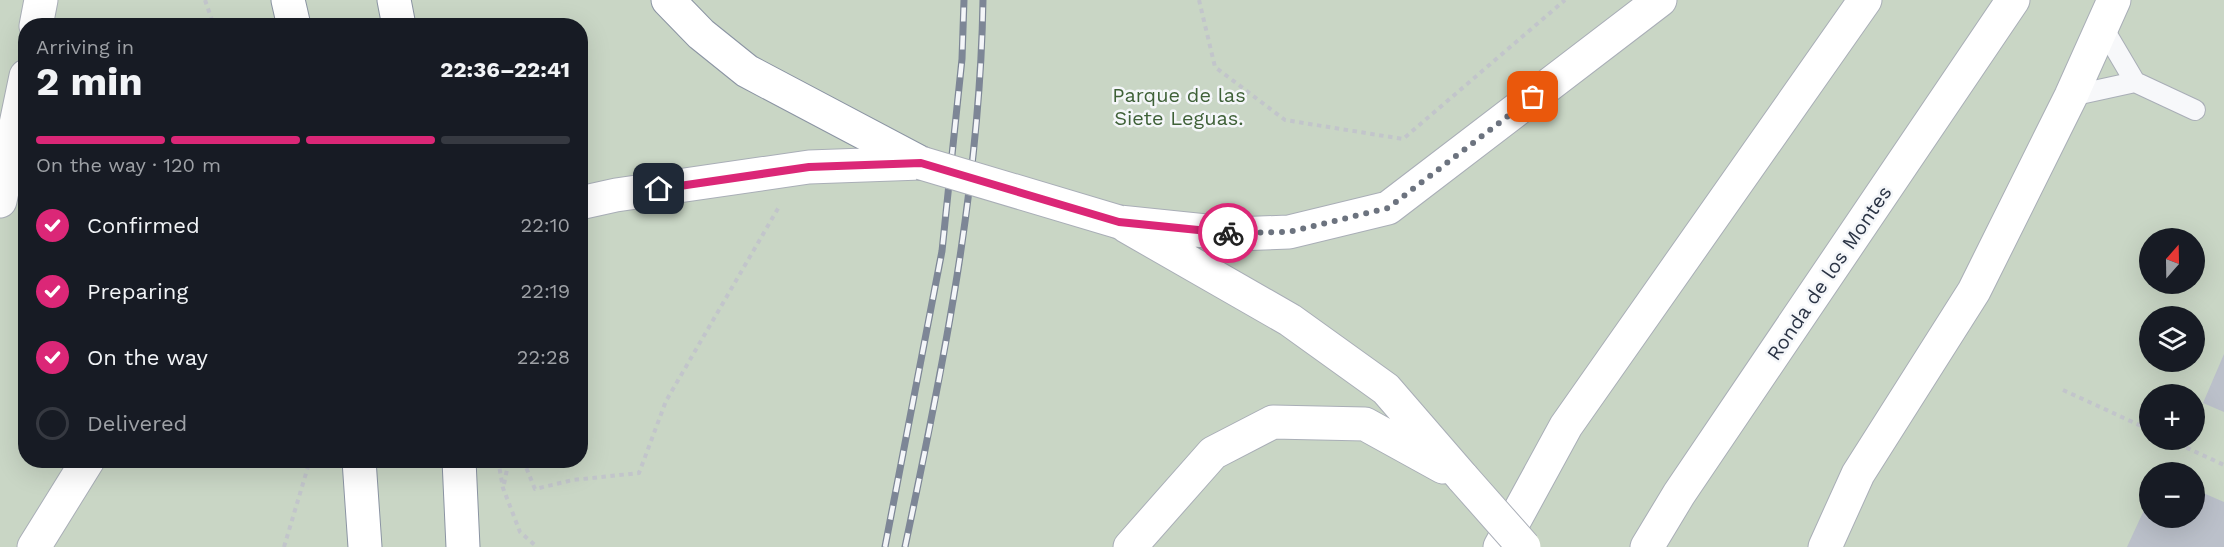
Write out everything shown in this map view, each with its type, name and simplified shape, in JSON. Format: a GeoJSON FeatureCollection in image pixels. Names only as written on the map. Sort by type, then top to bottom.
{"type":"FeatureCollection","features":[{"type":"Feature","properties":{"kind":"main road"},"geometry":{"type":"LineString","coordinates":[[38,18],[41,0]]}},
{"type":"Feature","properties":{"kind":"main road"},"geometry":{"type":"LineString","coordinates":[[288,0],[292,18]]}},
{"type":"Feature","properties":{"kind":"main road"},"geometry":{"type":"LineString","coordinates":[[394,0],[397,18]]}},
{"type":"Feature","properties":{"kind":"main road"},"geometry":{"type":"LineString","coordinates":[[668,0],[701,34],[747,71],[921,163],[1119,222],[1235,234],[1289,232],[1388,208],[1660,0]]}},
{"type":"Feature","properties":{"kind":"main road"},"geometry":{"type":"LineString","coordinates":[[1500,547],[1566,426],[1865,0]]}},
{"type":"Feature","properties":{"kind":"main road","name":"Ronda de los Montes"},"geometry":{"type":"LineString","coordinates":[[1647,547],[1679,494],[2013,0]]}},
{"type":"Feature","properties":{"kind":"main road"},"geometry":{"type":"LineString","coordinates":[[1825,547],[1858,474],[1974,291],[2071,96],[2108,13]]}},
{"type":"Feature","properties":{"kind":"main road"},"geometry":{"type":"LineString","coordinates":[[0,201],[18,114]]}},
{"type":"Feature","properties":{"kind":"main road"},"geometry":{"type":"LineString","coordinates":[[588,201],[616,195],[809,167],[921,163]]}},
{"type":"Feature","properties":{"kind":"main road"},"geometry":{"type":"LineString","coordinates":[[1119,222],[1290,320],[1386,389],[1524,547]]}},
{"type":"Feature","properties":{"kind":"main road"},"geometry":{"type":"LineString","coordinates":[[1130,547],[1213,453],[1273,422],[1365,424],[1463,478]]}},
{"type":"Feature","properties":{"kind":"main road"},"geometry":{"type":"LineString","coordinates":[[34,547],[83,468]]}},
{"type":"Feature","properties":{"kind":"main road"},"geometry":{"type":"LineString","coordinates":[[359,468],[364,547]]}},
{"type":"Feature","properties":{"kind":"main road"},"geometry":{"type":"LineString","coordinates":[[459,468],[463,547]]}},
{"type":"Feature","properties":{"kind":"lane"},"geometry":{"type":"LineString","coordinates":[[2108,13],[2135,82]]}},
{"type":"Feature","properties":{"kind":"lane"},"geometry":{"type":"LineString","coordinates":[[2071,96],[2135,82],[2195,110]]}},
{"type":"Feature","properties":{"kind":"path"},"geometry":{"type":"LineString","coordinates":[[205,0],[211,18]]}},
{"type":"Feature","properties":{"kind":"path"},"geometry":{"type":"LineString","coordinates":[[1199,0],[1215,67],[1285,120],[1403,139],[1565,0]]}},
{"type":"Feature","properties":{"kind":"path"},"geometry":{"type":"LineString","coordinates":[[526,468],[535,489],[573,480],[639,473],[666,401],[784,199]]}},
{"type":"Feature","properties":{"kind":"path"},"geometry":{"type":"LineString","coordinates":[[2063,390],[2139,425]]}},
{"type":"Feature","properties":{"kind":"path"},"geometry":{"type":"LineString","coordinates":[[2192,450],[2224,465]]}},
{"type":"Feature","properties":{"kind":"path"},"geometry":{"type":"LineString","coordinates":[[284,547],[307,468]]}},
{"type":"Feature","properties":{"kind":"path"},"geometry":{"type":"LineString","coordinates":[[499,468],[503,488],[520,532],[537,547]]}},
{"type":"Feature","properties":{"kind":"path"},"geometry":{"type":"LineString","coordinates":[[503,488],[507,468]]}},
{"type":"Feature","properties":{"kind":"green space","name":"Parque de las Siete Leguas."},"geometry":{"type":"Polygon","coordinates":[[[0,0],[2224,0],[2224,547],[0,547],[0,0]]]}},
{"type":"Feature","properties":{"kind":"building"},"geometry":{"type":"Polygon","coordinates":[[[2224,354],[2224,412],[2205,404],[2205,398],[2224,354]]]}},
{"type":"Feature","properties":{"kind":"building"},"geometry":{"type":"Polygon","coordinates":[[[2205,494],[2224,502],[2224,547],[2127,547],[2139,521],[2139,528],[2205,528],[2205,494]]]}},
{"type":"Feature","properties":{"kind":"railway"},"geometry":{"type":"LineString","coordinates":[[885,547],[942,251],[962,59],[964,0]]}},
{"type":"Feature","properties":{"kind":"railway"},"geometry":{"type":"LineString","coordinates":[[905,547],[946,344],[967,207],[975,138],[983,0]]}},
{"type":"Feature","properties":{"kind":"way so far"},"geometry":{"type":"LineString","coordinates":[[1228,233],[1289,232],[1388,208],[1533,97]]}},
{"type":"Feature","properties":{"kind":"route"},"geometry":{"type":"LineString","coordinates":[[659,189],[809,167],[921,163],[1119,222],[1228,233]]}}]}
